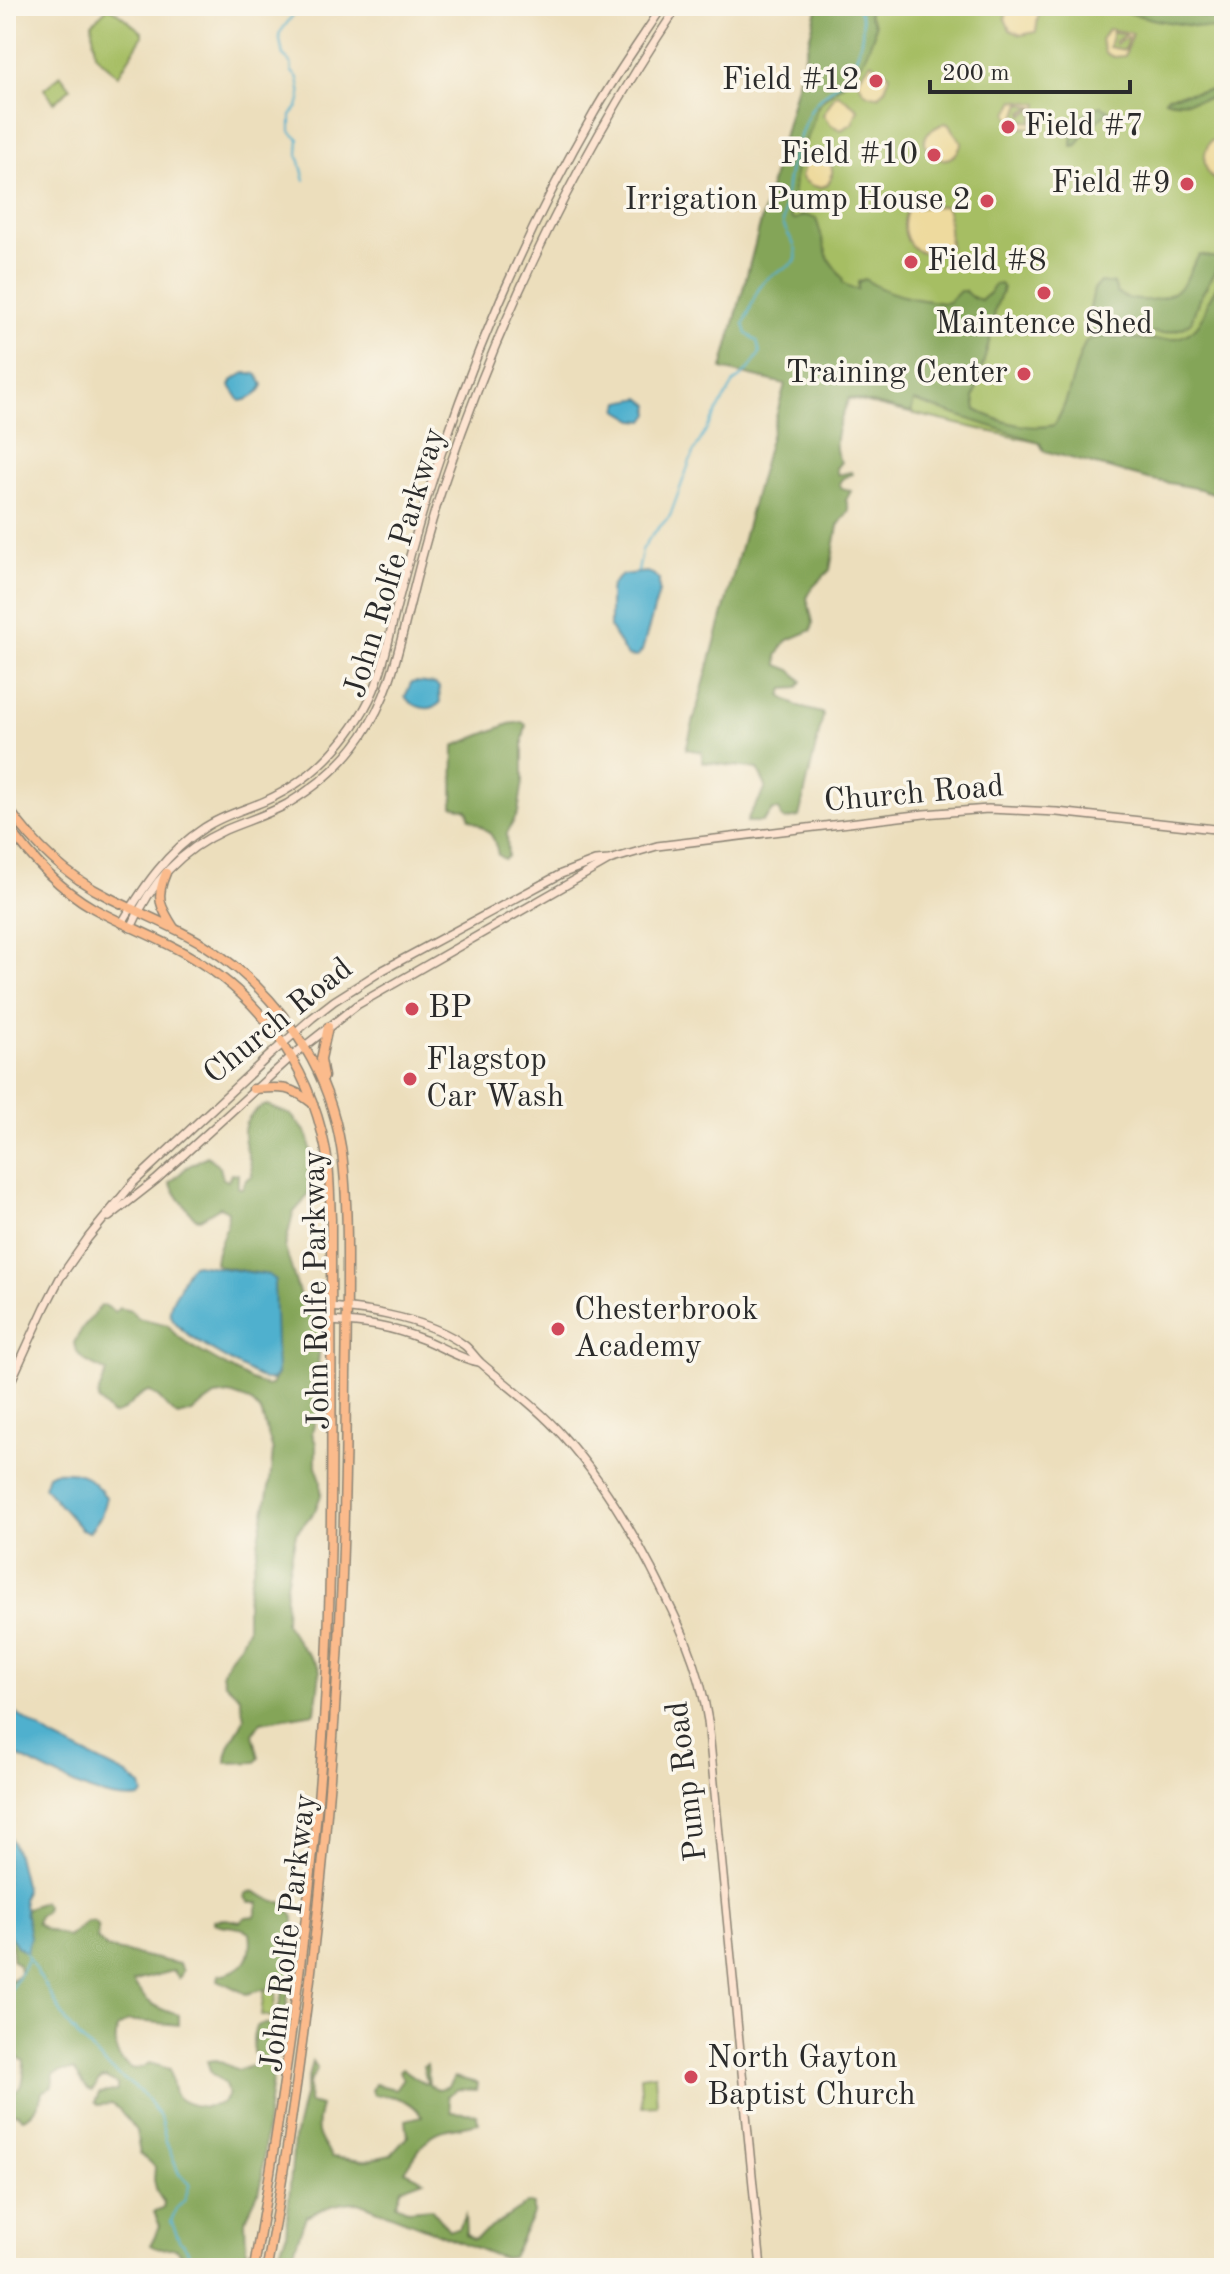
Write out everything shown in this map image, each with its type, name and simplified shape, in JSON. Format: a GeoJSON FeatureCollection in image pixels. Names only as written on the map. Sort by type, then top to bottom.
{"type":"FeatureCollection","features":[{"type":"Feature","properties":{"kind":"main road","name":"John Rolfe Parkway"},"geometry":{"type":"LineString","coordinates":[[134,910],[158,868],[203,828],[274,797],[315,770],[348,735],[367,705],[380,674],[430,486],[459,402],[496,311],[574,149],[663,6]]}},
{"type":"Feature","properties":{"kind":"main road","name":"John Rolfe Parkway"},"geometry":{"type":"LineString","coordinates":[[134,910],[154,884],[185,855],[211,837],[285,805],[312,787],[347,755],[370,725],[391,679],[444,481],[521,284],[609,114],[678,6]]}},
{"type":"Feature","properties":{"kind":"main road"},"geometry":{"type":"LineString","coordinates":[[6,805],[59,865],[80,881],[134,910]]}},
{"type":"Feature","properties":{"kind":"main road","name":"Church Road"},"geometry":{"type":"LineString","coordinates":[[6,1392],[39,1318],[59,1280],[83,1245],[133,1183],[282,1043],[334,1001],[383,970],[561,874],[595,861],[657,846],[988,809],[1057,812],[1224,830]]}},
{"type":"Feature","properties":{"kind":"main road"},"geometry":{"type":"LineString","coordinates":[[6,823],[23,848],[62,885],[90,906],[122,923],[134,910]]}},
{"type":"Feature","properties":{"kind":"main road","name":"Church Road"},"geometry":{"type":"LineString","coordinates":[[99,1226],[156,1180],[253,1089],[328,1027],[378,992],[609,860]]}},
{"type":"Feature","properties":{"kind":"main road"},"geometry":{"type":"LineString","coordinates":[[166,873],[159,896],[164,914],[175,929]]}},
{"type":"Feature","properties":{"kind":"main road","name":"John Rolfe Parkway"},"geometry":{"type":"LineString","coordinates":[[134,910],[201,943],[241,971],[276,1007],[304,1046],[326,1090],[346,1171],[343,1575],[330,1804],[307,2008],[267,2268]]}},
{"type":"Feature","properties":{"kind":"main road"},"geometry":{"type":"LineString","coordinates":[[131,928],[134,910]]}},
{"type":"Feature","properties":{"kind":"main road","name":"John Rolfe Parkway"},"geometry":{"type":"LineString","coordinates":[[122,923],[189,955],[222,978],[262,1016],[291,1057],[314,1105],[330,1180],[332,1513],[320,1775],[295,2006],[254,2268]]}},
{"type":"Feature","properties":{"kind":"main road"},"geometry":{"type":"LineString","coordinates":[[326,1090],[321,1059],[328,1027]]}},
{"type":"Feature","properties":{"kind":"main road"},"geometry":{"type":"LineString","coordinates":[[253,1089],[285,1088],[297,1092],[314,1105]]}},
{"type":"Feature","properties":{"kind":"main road","name":"Pump Road"},"geometry":{"type":"LineString","coordinates":[[330,1307],[363,1309],[394,1316],[427,1327],[466,1346],[479,1362],[538,1411],[573,1447],[620,1510],[681,1627],[705,1702],[711,1743],[761,2268]]}},
{"type":"Feature","properties":{"kind":"main road","name":"Pump Road"},"geometry":{"type":"LineString","coordinates":[[330,1321],[367,1323],[394,1329],[466,1360],[479,1362]]}},
{"type":"Feature","properties":{"kind":"green space"},"geometry":{"type":"Polygon","coordinates":[[[109,6],[142,32],[118,76],[95,54],[92,23],[109,6]]]}},
{"type":"Feature","properties":{"kind":"green space"},"geometry":{"type":"Polygon","coordinates":[[[818,6],[1166,6],[1224,22],[1224,486],[722,369],[818,6]]]}},
{"type":"Feature","properties":{"kind":"green space"},"geometry":{"type":"Polygon","coordinates":[[[818,6],[868,6],[875,24],[874,34],[864,59],[849,79],[817,108],[797,160],[791,218],[794,220],[804,215],[816,218],[828,258],[843,283],[851,288],[858,289],[858,282],[865,279],[893,293],[944,303],[960,291],[981,300],[995,284],[1000,284],[1003,288],[974,398],[976,410],[1014,424],[1035,427],[1054,425],[1064,406],[1086,341],[1115,337],[1178,338],[1190,332],[1202,319],[1224,277],[1224,535],[1219,529],[1223,510],[1219,495],[1044,451],[1039,442],[914,401],[911,413],[849,398],[836,439],[837,455],[841,462],[836,468],[838,475],[852,474],[839,484],[851,491],[846,500],[849,510],[838,526],[830,570],[807,598],[812,630],[786,641],[777,656],[778,665],[791,670],[802,681],[798,688],[784,689],[781,696],[823,716],[799,817],[785,820],[779,810],[773,810],[762,822],[747,822],[766,787],[758,769],[702,762],[702,752],[686,749],[785,384],[722,369],[818,6]]]}},
{"type":"Feature","properties":{"kind":"green space"},"geometry":{"type":"Polygon","coordinates":[[[1102,6],[1166,6],[1224,22],[1224,31],[1156,20],[1102,6]]]}},
{"type":"Feature","properties":{"kind":"green space"},"geometry":{"type":"Polygon","coordinates":[[[61,75],[71,88],[54,102],[44,89],[61,75]]]}},
{"type":"Feature","properties":{"kind":"green space"},"geometry":{"type":"Polygon","coordinates":[[[1224,88],[1224,95],[1202,100],[1165,99],[1168,96],[1224,88]]]}},
{"type":"Feature","properties":{"kind":"green space"},"geometry":{"type":"Polygon","coordinates":[[[1102,106],[1110,111],[1087,129],[1077,145],[1072,146],[1080,120],[1089,111],[1102,106]]]}},
{"type":"Feature","properties":{"kind":"green space"},"geometry":{"type":"Polygon","coordinates":[[[1200,255],[1223,259],[1199,299],[1191,322],[1183,328],[1164,333],[1118,331],[1094,334],[1086,329],[1094,289],[1100,282],[1114,284],[1117,293],[1125,297],[1143,300],[1161,298],[1184,283],[1200,255]]]}},
{"type":"Feature","properties":{"kind":"green space"},"geometry":{"type":"Polygon","coordinates":[[[522,722],[526,725],[523,781],[518,813],[507,833],[508,857],[504,859],[498,855],[489,833],[470,819],[467,810],[453,806],[454,746],[509,724],[522,722]]]}},
{"type":"Feature","properties":{"kind":"green space"},"geometry":{"type":"Polygon","coordinates":[[[267,1105],[291,1115],[306,1132],[314,1170],[313,1184],[293,1213],[285,1248],[300,1296],[307,1302],[317,1302],[319,1406],[312,1433],[321,1495],[315,1511],[296,1533],[286,1584],[285,1623],[320,1672],[315,1713],[261,1722],[253,1734],[259,1758],[256,1762],[226,1763],[230,1744],[244,1718],[240,1697],[225,1683],[222,1674],[247,1629],[247,1599],[270,1482],[273,1451],[261,1412],[250,1401],[230,1394],[215,1396],[192,1412],[178,1416],[148,1391],[112,1415],[98,1400],[107,1372],[82,1358],[74,1343],[101,1306],[115,1312],[119,1308],[131,1311],[138,1318],[168,1325],[194,1348],[251,1380],[271,1385],[277,1374],[269,1275],[221,1267],[215,1263],[228,1211],[220,1207],[200,1219],[195,1218],[170,1183],[187,1167],[207,1156],[220,1167],[223,1179],[228,1181],[231,1174],[238,1174],[238,1188],[242,1188],[252,1176],[244,1137],[246,1122],[256,1110],[267,1105]]]}},
{"type":"Feature","properties":{"kind":"green space"},"geometry":{"type":"Polygon","coordinates":[[[253,1891],[275,1902],[282,1902],[294,1917],[294,1949],[284,2024],[273,2072],[262,2177],[245,2220],[246,2250],[241,2268],[183,2268],[185,2265],[177,2250],[150,2245],[160,2226],[154,2212],[163,2209],[164,2203],[154,2180],[155,2167],[140,2153],[136,2131],[120,2110],[111,2104],[98,2105],[95,2102],[99,2093],[117,2091],[117,2084],[100,2079],[92,2091],[74,2070],[61,2071],[54,2074],[52,2086],[42,2092],[30,2114],[23,2118],[17,2113],[9,2114],[11,2094],[20,2088],[23,2080],[24,2061],[6,2056],[6,1986],[10,1979],[13,1980],[20,1973],[19,1966],[12,1959],[12,1947],[6,1942],[6,1908],[22,1915],[27,1908],[43,1902],[45,1912],[36,1922],[47,1930],[68,1937],[87,1921],[94,1922],[98,1927],[97,1939],[107,1948],[179,1964],[183,1970],[179,1979],[173,1971],[133,1982],[152,2004],[179,2015],[179,2025],[128,2021],[117,2028],[117,2052],[122,2061],[133,2069],[149,2063],[170,2069],[176,2095],[180,2099],[194,2105],[210,2106],[223,2101],[227,2093],[225,2084],[211,2073],[207,2061],[216,2060],[238,2070],[254,2065],[257,2060],[254,2031],[260,2024],[274,2025],[283,1990],[278,1986],[246,1994],[218,1980],[219,1975],[235,1970],[245,1962],[251,1941],[250,1932],[218,1925],[214,1920],[240,1922],[246,1917],[255,1916],[259,1902],[249,1902],[245,1898],[253,1891]]]}},
{"type":"Feature","properties":{"kind":"green space"},"geometry":{"type":"Polygon","coordinates":[[[264,1991],[276,1993],[272,2017],[261,2015],[264,1991]]]}},
{"type":"Feature","properties":{"kind":"green space"},"geometry":{"type":"Polygon","coordinates":[[[312,2061],[317,2069],[309,2083],[308,2103],[321,2106],[318,2133],[332,2157],[363,2161],[391,2155],[408,2136],[406,2120],[422,2116],[407,2102],[395,2097],[374,2095],[372,2090],[375,2084],[395,2089],[403,2078],[399,2071],[402,2068],[425,2084],[423,2066],[427,2064],[429,2085],[438,2089],[447,2087],[454,2077],[477,2083],[476,2090],[458,2089],[447,2096],[451,2112],[476,2114],[479,2123],[441,2131],[427,2140],[405,2171],[424,2180],[402,2188],[396,2204],[409,2210],[431,2208],[449,2230],[458,2229],[465,2215],[466,2235],[474,2239],[528,2203],[533,2205],[533,2214],[512,2257],[494,2255],[358,2202],[351,2202],[306,2216],[288,2268],[276,2268],[286,2235],[294,2139],[312,2061]]]}},
{"type":"Feature","properties":{"kind":"green space"},"geometry":{"type":"Polygon","coordinates":[[[655,2074],[657,2105],[642,2106],[640,2076],[655,2074]]]}},
{"type":"Feature","properties":{"kind":"sand"},"geometry":{"type":"Polygon","coordinates":[[[1009,6],[1036,6],[1039,11],[1036,32],[1021,35],[1010,30],[1005,19],[1009,6]]]}},
{"type":"Feature","properties":{"kind":"sand"},"geometry":{"type":"Polygon","coordinates":[[[1108,29],[1132,33],[1125,56],[1113,57],[1105,53],[1101,40],[1108,29]],[[1113,32],[1109,47],[1125,50],[1128,37],[1116,44],[1116,41],[1126,35],[1113,32]]]}},
{"type":"Feature","properties":{"kind":"sand"},"geometry":{"type":"Polygon","coordinates":[[[871,62],[890,75],[885,89],[878,96],[865,92],[858,79],[871,62]]]}},
{"type":"Feature","properties":{"kind":"sand"},"geometry":{"type":"Polygon","coordinates":[[[838,94],[858,109],[852,124],[841,130],[831,125],[823,115],[838,94]]]}},
{"type":"Feature","properties":{"kind":"sand"},"geometry":{"type":"Polygon","coordinates":[[[1015,100],[1039,104],[1033,127],[1017,128],[1008,113],[1015,100]],[[1021,103],[1016,118],[1032,122],[1035,108],[1023,115],[1023,112],[1033,107],[1021,103]]]}},
{"type":"Feature","properties":{"kind":"sand"},"geometry":{"type":"Polygon","coordinates":[[[944,123],[962,143],[957,153],[942,159],[929,152],[925,139],[929,132],[944,123]]]}},
{"type":"Feature","properties":{"kind":"sand"},"geometry":{"type":"Polygon","coordinates":[[[1211,140],[1224,142],[1217,166],[1224,171],[1224,185],[1212,177],[1206,166],[1205,154],[1211,140]]]}},
{"type":"Feature","properties":{"kind":"sand"},"geometry":{"type":"Polygon","coordinates":[[[807,155],[828,160],[832,172],[827,185],[813,186],[801,177],[807,155]]]}},
{"type":"Feature","properties":{"kind":"sand"},"geometry":{"type":"Polygon","coordinates":[[[944,206],[948,210],[950,247],[928,254],[919,252],[912,247],[904,230],[908,208],[944,206]]]}},
{"type":"Feature","properties":{"kind":"water"},"geometry":{"type":"Polygon","coordinates":[[[245,373],[257,374],[263,385],[254,396],[240,401],[230,386],[233,380],[245,373]]]}},
{"type":"Feature","properties":{"kind":"water"},"geometry":{"type":"Polygon","coordinates":[[[641,398],[650,405],[650,414],[645,421],[635,420],[618,410],[620,402],[641,398]]]}},
{"type":"Feature","properties":{"kind":"water"},"geometry":{"type":"Polygon","coordinates":[[[647,572],[659,580],[659,592],[642,651],[637,657],[627,656],[610,628],[610,590],[622,575],[647,572]]]}},
{"type":"Feature","properties":{"kind":"water"},"geometry":{"type":"Polygon","coordinates":[[[411,683],[439,687],[440,703],[427,708],[408,701],[405,697],[411,683]]]}},
{"type":"Feature","properties":{"kind":"water"},"geometry":{"type":"Polygon","coordinates":[[[195,1264],[269,1275],[276,1280],[277,1374],[272,1380],[264,1380],[211,1350],[174,1321],[170,1312],[171,1303],[187,1271],[195,1264]]]}},
{"type":"Feature","properties":{"kind":"water"},"geometry":{"type":"Polygon","coordinates":[[[54,1472],[78,1473],[95,1484],[106,1497],[101,1516],[89,1532],[81,1529],[44,1487],[48,1475],[54,1472]]]}},
{"type":"Feature","properties":{"kind":"water"},"geometry":{"type":"Polygon","coordinates":[[[6,1707],[55,1739],[129,1776],[141,1786],[143,1794],[140,1798],[123,1799],[106,1796],[71,1783],[6,1751],[6,1707]]]}},
{"type":"Feature","properties":{"kind":"water"},"geometry":{"type":"Polygon","coordinates":[[[6,1829],[16,1851],[25,1889],[23,1899],[30,1937],[26,1953],[6,1930],[6,1829]]]}},
{"type":"Feature","properties":{"kind":"waterway"},"geometry":{"type":"LineString","coordinates":[[290,6],[293,15],[279,34],[283,56],[291,63],[292,72],[298,78],[301,96],[298,107],[291,115],[291,132],[299,139],[298,154],[305,180]]}},
{"type":"Feature","properties":{"kind":"waterway"},"geometry":{"type":"LineString","coordinates":[[638,572],[642,550],[670,516],[693,453],[733,384],[760,353],[757,341],[747,334],[744,324],[757,293],[768,278],[796,260],[794,245],[783,223],[791,163],[812,108],[843,79],[855,60],[862,30],[860,12],[855,6]]}},
{"type":"Feature","properties":{"kind":"waterway"},"geometry":{"type":"LineString","coordinates":[[25,1952],[71,2029],[106,2065],[144,2095],[160,2117],[179,2174],[190,2184],[184,2201],[171,2221],[180,2242],[188,2251],[189,2264],[193,2268]]}},
{"type":"Feature","properties":{"kind":"waterway"},"geometry":{"type":"LineString","coordinates":[[6,1998],[28,1957]]}},
{"type":"Feature","properties":{"kind":"place","name":"Field #12"},"geometry":{"type":"Point","coordinates":[876,81]}},
{"type":"Feature","properties":{"kind":"place","name":"Field #7"},"geometry":{"type":"Point","coordinates":[1008,127]}},
{"type":"Feature","properties":{"kind":"place","name":"Field #10"},"geometry":{"type":"Point","coordinates":[934,155]}},
{"type":"Feature","properties":{"kind":"place","name":"Field #9"},"geometry":{"type":"Point","coordinates":[1187,184]}},
{"type":"Feature","properties":{"kind":"place","name":"Irrigation Pump House 2"},"geometry":{"type":"Point","coordinates":[987,201]}},
{"type":"Feature","properties":{"kind":"place","name":"Field #8"},"geometry":{"type":"Point","coordinates":[911,262]}},
{"type":"Feature","properties":{"kind":"place","name":"Maintence Shed"},"geometry":{"type":"Point","coordinates":[1044,293]}},
{"type":"Feature","properties":{"kind":"place","name":"Training Center"},"geometry":{"type":"Point","coordinates":[1024,374]}},
{"type":"Feature","properties":{"kind":"place","name":"BP"},"geometry":{"type":"Point","coordinates":[412,1009]}},
{"type":"Feature","properties":{"kind":"place","name":"Flagstop Car Wash"},"geometry":{"type":"Point","coordinates":[410,1079]}},
{"type":"Feature","properties":{"kind":"place","name":"Chesterbrook Academy"},"geometry":{"type":"Point","coordinates":[558,1329]}},
{"type":"Feature","properties":{"kind":"place","name":"North Gayton Baptist Church"},"geometry":{"type":"Point","coordinates":[691,2077]}}]}
